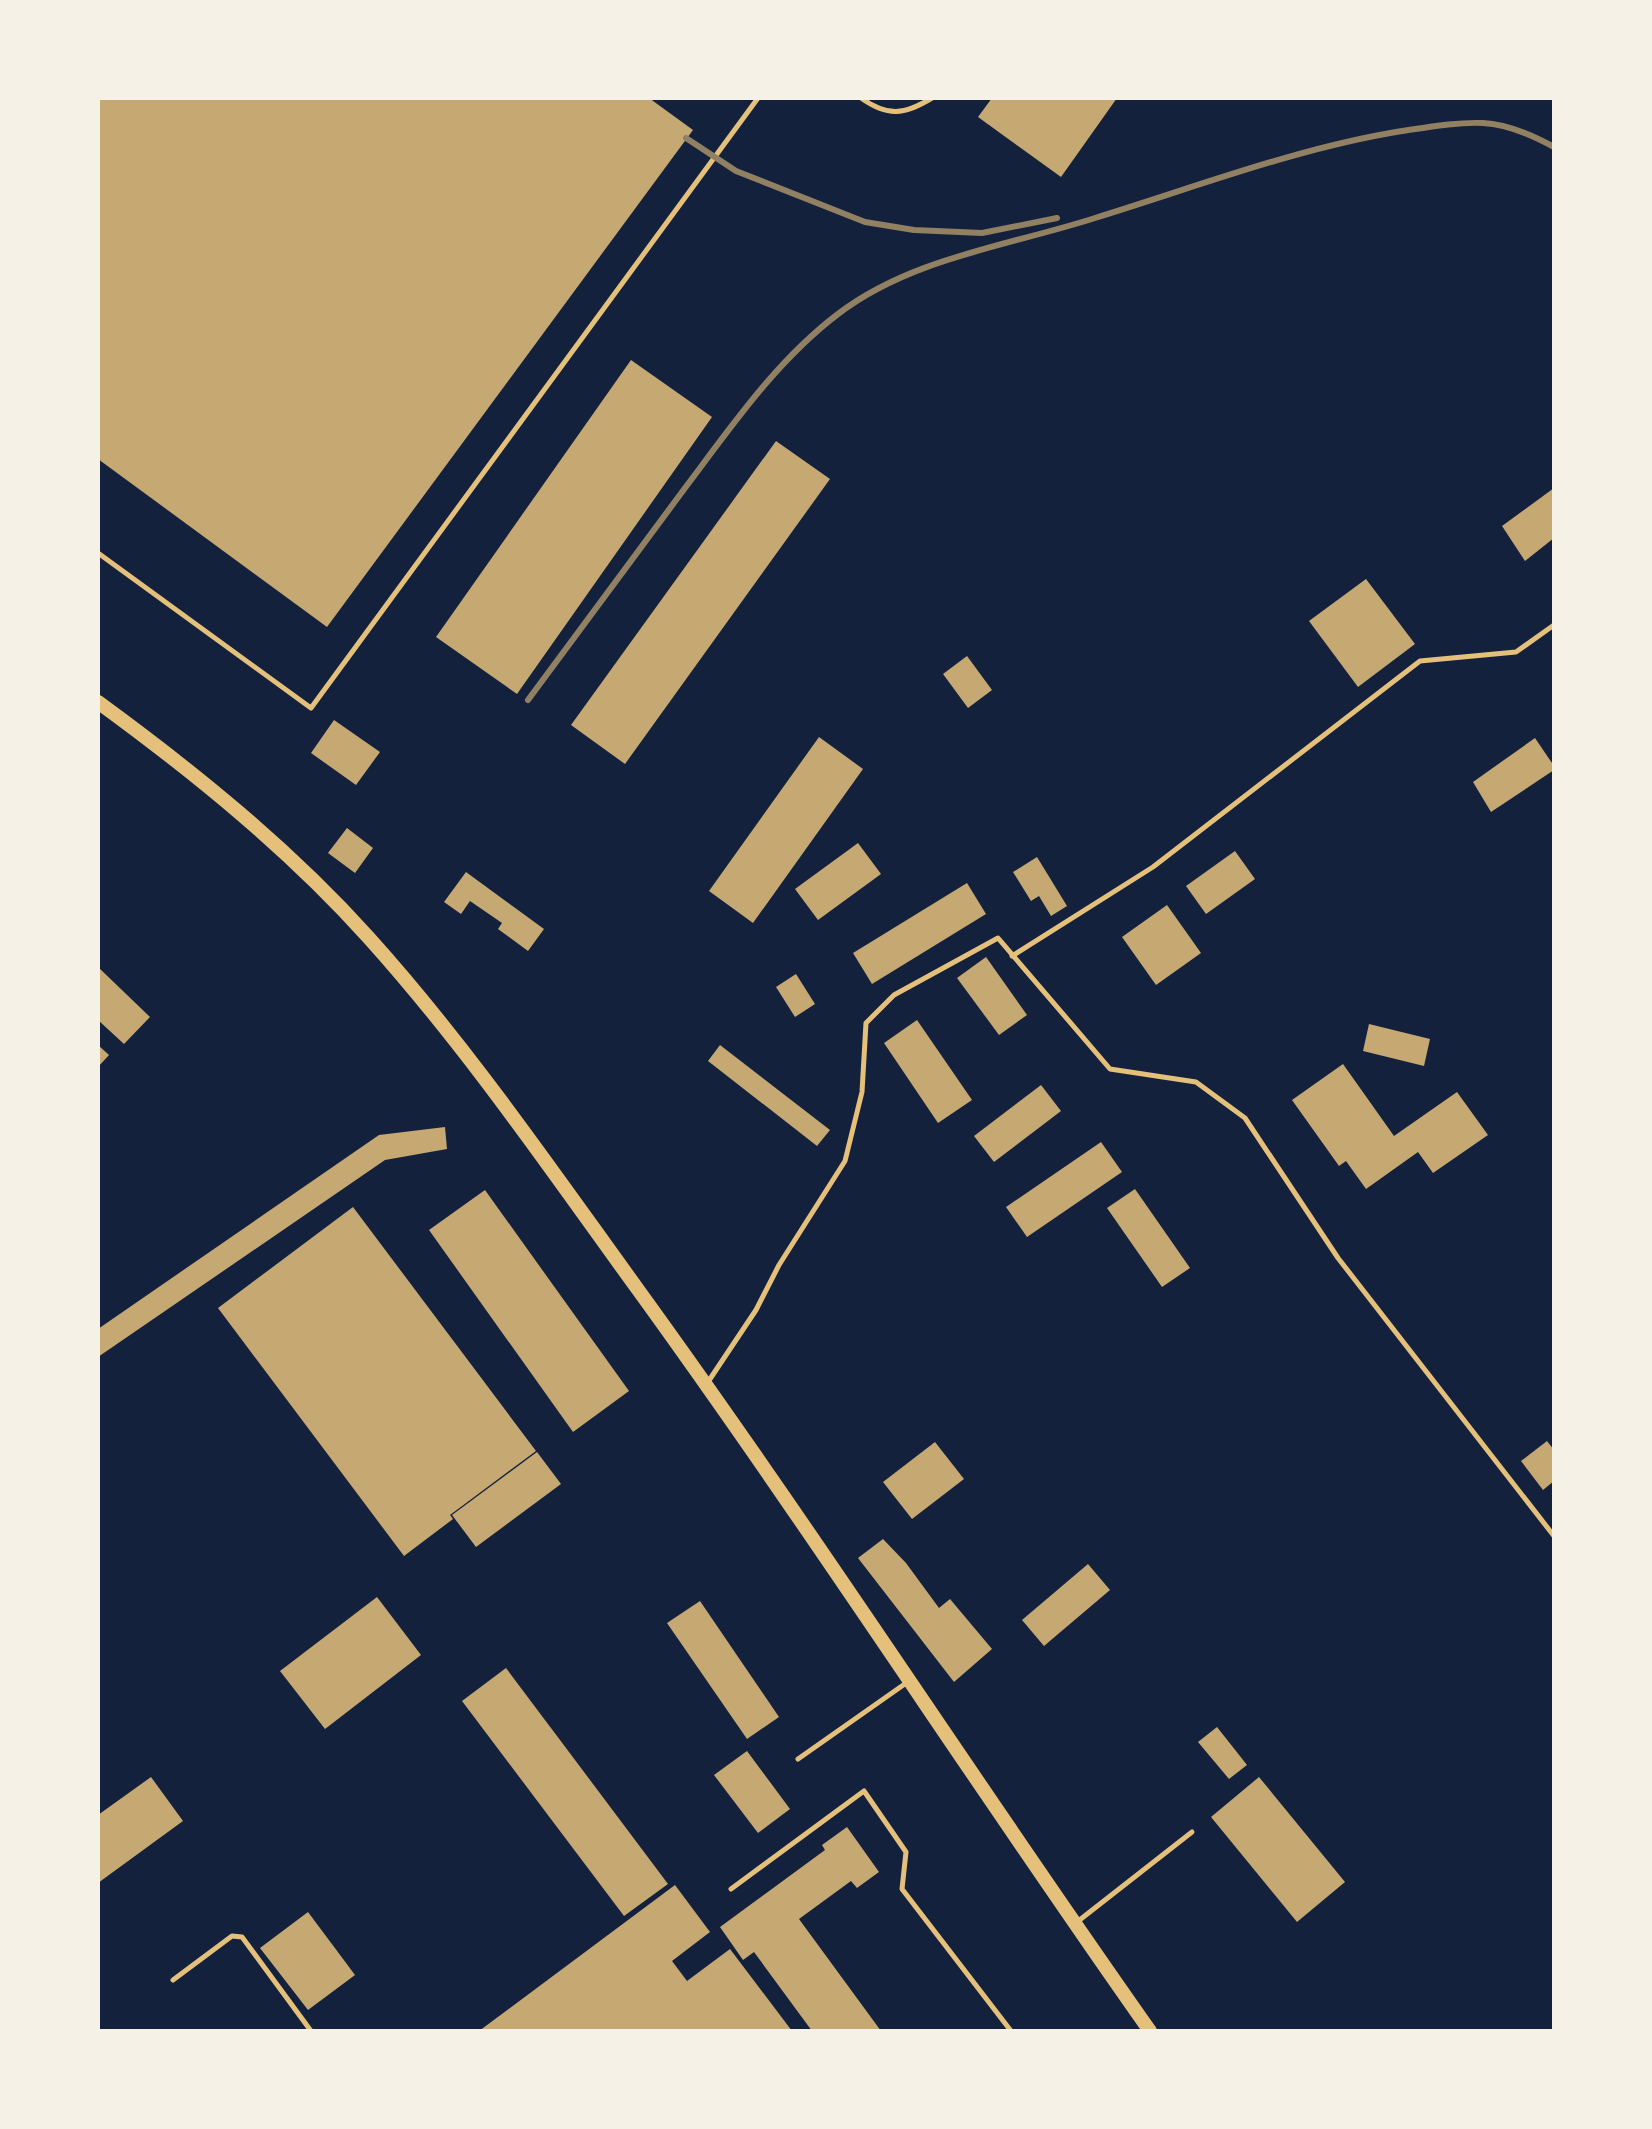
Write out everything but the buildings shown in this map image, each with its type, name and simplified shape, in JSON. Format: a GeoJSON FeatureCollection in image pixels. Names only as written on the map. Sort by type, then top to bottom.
{"type":"FeatureCollection","features":[{"type":"Feature","properties":{"kind":"main road"},"geometry":{"type":"LineString","coordinates":[[98,702],[227,800],[367,936],[465,1054],[707,1384],[1146,2030]]}},
{"type":"Feature","properties":{"kind":"lane"},"geometry":{"type":"LineString","coordinates":[[98,553],[311,708],[758,98]]}},
{"type":"Feature","properties":{"kind":"lane"},"geometry":{"type":"LineString","coordinates":[[861,98],[876,108],[901,113],[932,98]]}},
{"type":"Feature","properties":{"kind":"lane"},"geometry":{"type":"LineString","coordinates":[[1012,956],[1153,867],[1420,661],[1516,652],[1554,625]]}},
{"type":"Feature","properties":{"kind":"lane"},"geometry":{"type":"LineString","coordinates":[[707,1384],[756,1310],[779,1265],[845,1161],[862,1092],[866,1023],[894,995],[998,938],[1110,1069],[1196,1082],[1245,1118],[1338,1258],[1554,1536]]}},
{"type":"Feature","properties":{"kind":"lane"},"geometry":{"type":"LineString","coordinates":[[798,1759],[910,1680]]}},
{"type":"Feature","properties":{"kind":"lane"},"geometry":{"type":"LineString","coordinates":[[731,1889],[864,1791],[906,1852],[902,1889],[1011,2031]]}},
{"type":"Feature","properties":{"kind":"lane"},"geometry":{"type":"LineString","coordinates":[[1076,1923],[1192,1832]]}},
{"type":"Feature","properties":{"kind":"lane"},"geometry":{"type":"LineString","coordinates":[[173,1980],[232,1936],[242,1937],[311,2031]]}},
{"type":"Feature","properties":{"kind":"railway"},"geometry":{"type":"LineString","coordinates":[[528,700],[774,374],[816,332],[866,295],[928,266],[1095,218],[1247,169],[1363,138],[1442,125],[1483,123],[1520,131],[1554,147]]}},
{"type":"Feature","properties":{"kind":"railway"},"geometry":{"type":"LineString","coordinates":[[686,138],[736,171],[865,222],[914,230],[982,233],[1057,218]]}}]}
